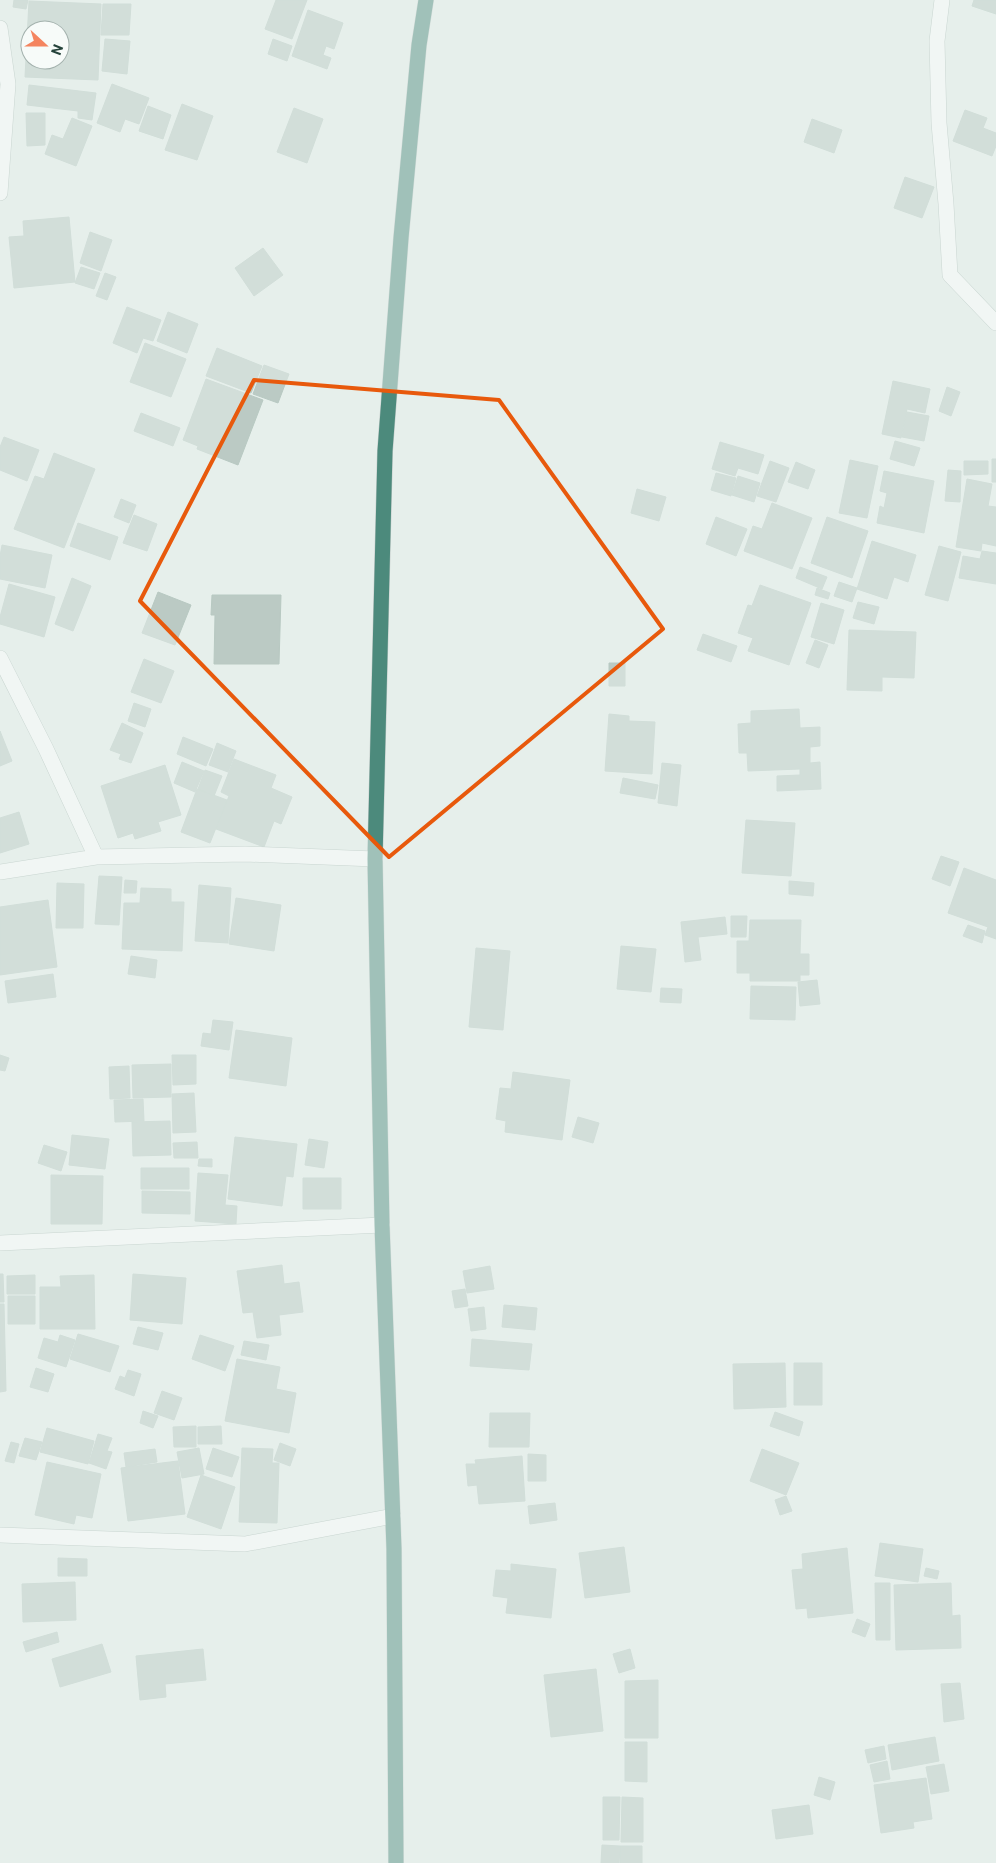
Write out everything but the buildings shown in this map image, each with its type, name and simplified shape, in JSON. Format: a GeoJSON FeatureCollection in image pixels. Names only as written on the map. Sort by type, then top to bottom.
{"type":"FeatureCollection","features":[{"type":"Feature","properties":{"kind":"highway"},"geometry":{"type":"LineString","coordinates":[[396,1863],[393,1516],[382,1225],[375,858],[385,451],[403,219],[419,45],[426,0]]}},
{"type":"Feature","properties":{"kind":"street"},"geometry":{"type":"LineString","coordinates":[[942,0],[937,41],[939,123],[950,275],[996,324]]}},
{"type":"Feature","properties":{"kind":"street"},"geometry":{"type":"LineString","coordinates":[[0,28],[8,84],[0,193]]}},
{"type":"Feature","properties":{"kind":"street"},"geometry":{"type":"LineString","coordinates":[[0,658],[46,749],[96,856]]}},
{"type":"Feature","properties":{"kind":"street"},"geometry":{"type":"LineString","coordinates":[[0,872],[96,856],[244,854],[375,858]]}},
{"type":"Feature","properties":{"kind":"street"},"geometry":{"type":"LineString","coordinates":[[0,1243],[382,1225]]}},
{"type":"Feature","properties":{"kind":"street"},"geometry":{"type":"LineString","coordinates":[[0,1535],[245,1544],[393,1516]]}},
{"type":"Feature","properties":{"kind":"highlighted area"},"geometry":{"type":"Polygon","coordinates":[[[254,380],[499,400],[663,629],[389,857],[140,601],[254,380]]]}}]}
